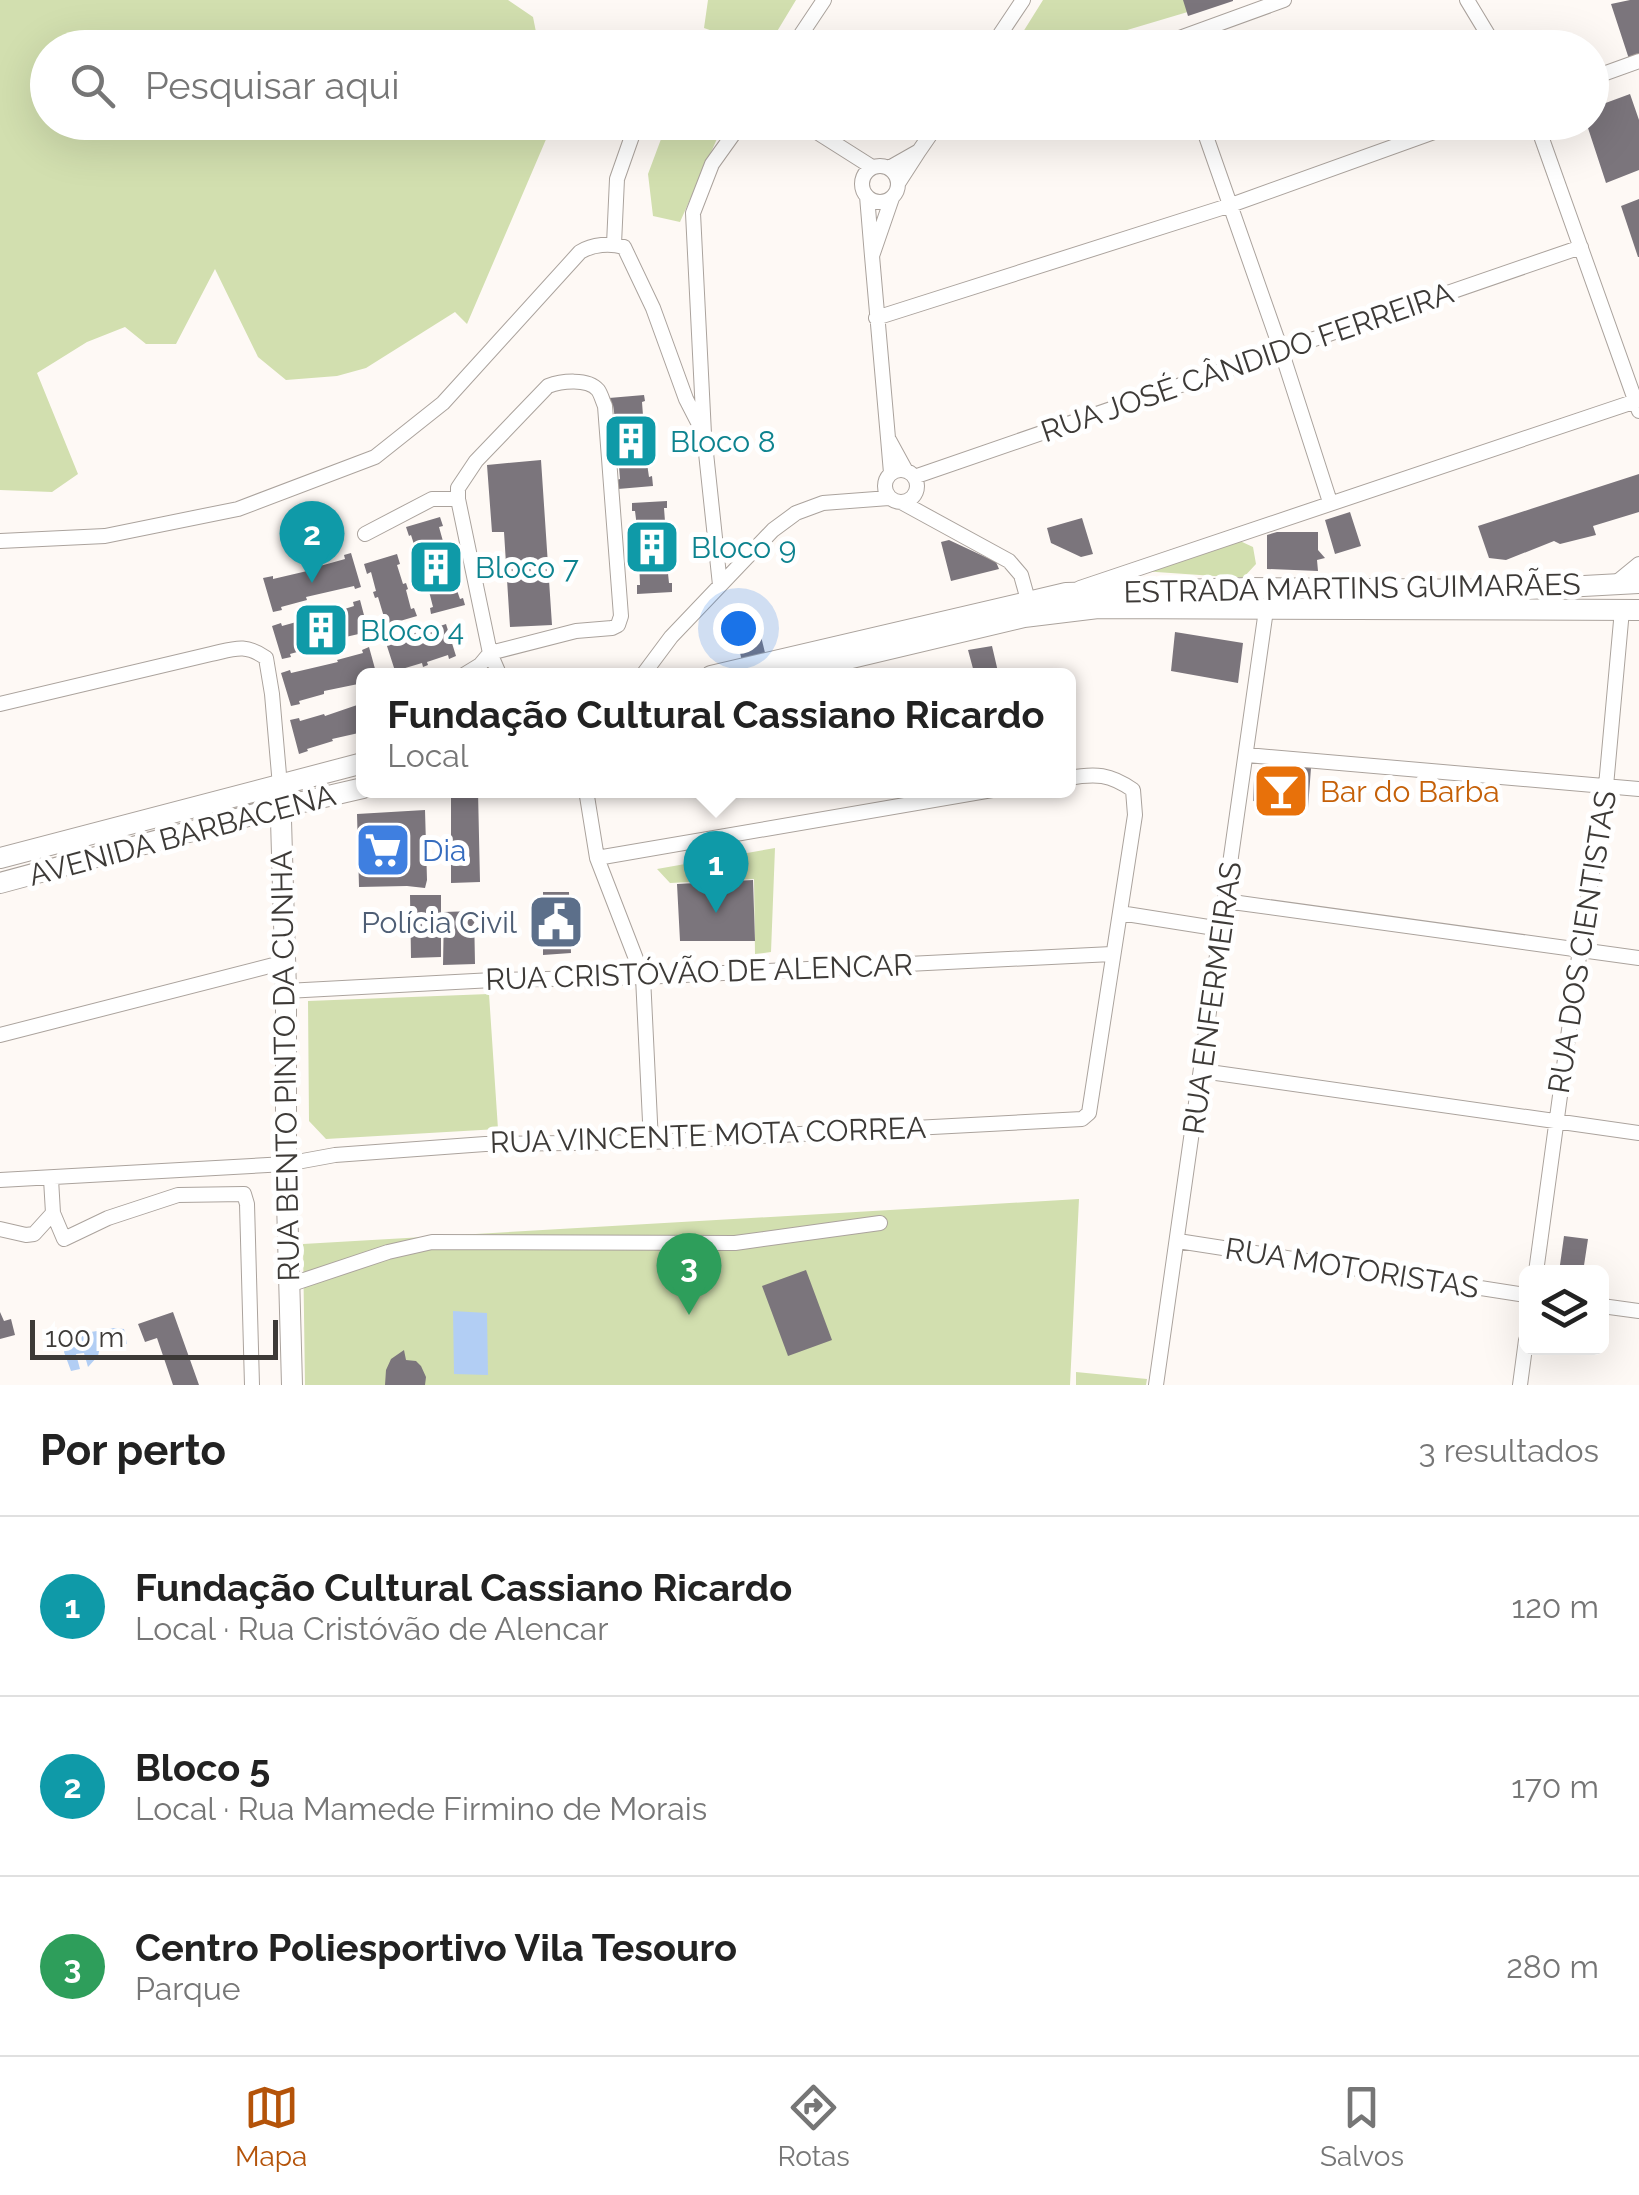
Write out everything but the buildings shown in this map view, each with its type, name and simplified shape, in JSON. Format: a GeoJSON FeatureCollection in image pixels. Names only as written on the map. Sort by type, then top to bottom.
{"type":"FeatureCollection","features":[{"type":"Feature","properties":{"kind":"main road"},"geometry":{"type":"LineString","coordinates":[[1617,582],[1616,594],[1630,610]]}},
{"type":"Feature","properties":{"kind":"main road","name":"ESTRADA MARTINS GUIMARÃES"},"geometry":{"type":"LineString","coordinates":[[1066,592],[1250,588],[1510,590],[1639,583]]}},
{"type":"Feature","properties":{"kind":"main road"},"geometry":{"type":"LineString","coordinates":[[745,668],[1066,592]]}},
{"type":"Feature","properties":{"kind":"main road","name":"ESTRADA MARTINS GUIMARÃES"},"geometry":{"type":"LineString","coordinates":[[816,668],[1024,617],[1098,608],[1630,610]]}},
{"type":"Feature","properties":{"kind":"main road","name":"AVENIDA BARBACENA"},"geometry":{"type":"LineString","coordinates":[[0,883],[281,797],[356,767]]}},
{"type":"Feature","properties":{"kind":"main road","name":"AVENIDA BARBACENA"},"geometry":{"type":"LineString","coordinates":[[0,858],[281,797],[356,789]]}},
{"type":"Feature","properties":{"kind":"main road","name":"RUA BENTO PINTO DA CUNHA"},"geometry":{"type":"LineString","coordinates":[[281,797],[292,1385]]}},
{"type":"Feature","properties":{"kind":"street"},"geometry":{"type":"LineString","coordinates":[[804,30],[824,0]]}},
{"type":"Feature","properties":{"kind":"street"},"geometry":{"type":"LineString","coordinates":[[1003,30],[1023,0]]}},
{"type":"Feature","properties":{"kind":"street"},"geometry":{"type":"LineString","coordinates":[[1208,30],[1284,0]]}},
{"type":"Feature","properties":{"kind":"street"},"geometry":{"type":"LineString","coordinates":[[1467,0],[1485,30]]}},
{"type":"Feature","properties":{"kind":"street"},"geometry":{"type":"LineString","coordinates":[[1609,72],[1639,62]]}},
{"type":"Feature","properties":{"kind":"street"},"geometry":{"type":"LineString","coordinates":[[614,244],[617,179],[631,140]]}},
{"type":"Feature","properties":{"kind":"street"},"geometry":{"type":"LineString","coordinates":[[720,584],[704,434],[693,212],[712,164],[729,140]]}},
{"type":"Feature","properties":{"kind":"street"},"geometry":{"type":"LineString","coordinates":[[829,140],[872,168],[889,168],[919,151]]}},
{"type":"Feature","properties":{"kind":"street"},"geometry":{"type":"LineString","coordinates":[[872,256],[899,182],[927,140]]}},
{"type":"Feature","properties":{"kind":"street"},"geometry":{"type":"LineString","coordinates":[[1208,140],[1330,502]]}},
{"type":"Feature","properties":{"kind":"street"},"geometry":{"type":"LineString","coordinates":[[876,318],[1231,204],[1411,140]]}},
{"type":"Feature","properties":{"kind":"street"},"geometry":{"type":"LineString","coordinates":[[1066,592],[1330,502],[1638,404],[1542,140]]}},
{"type":"Feature","properties":{"kind":"street"},"geometry":{"type":"LineString","coordinates":[[872,168],[862,180],[864,192],[876,202],[892,198]]}},
{"type":"Feature","properties":{"kind":"street"},"geometry":{"type":"LineString","coordinates":[[889,168],[899,182]]}},
{"type":"Feature","properties":{"kind":"street"},"geometry":{"type":"LineString","coordinates":[[648,668],[720,584],[773,530],[796,513],[823,503],[912,499],[917,491],[904,474],[888,438],[867,196]]}},
{"type":"Feature","properties":{"kind":"street"},"geometry":{"type":"LineString","coordinates":[[0,541],[104,536],[238,509],[375,457],[444,402],[588,247],[614,244],[624,248],[704,434]]}},
{"type":"Feature","properties":{"kind":"street","name":"RUA JOSÉ CÂNDIDO FERREIRA"},"geometry":{"type":"LineString","coordinates":[[904,474],[1581,248]]}},
{"type":"Feature","properties":{"kind":"street"},"geometry":{"type":"LineString","coordinates":[[474,668],[490,653],[576,631],[618,625],[604,406],[600,392],[590,384],[559,382],[548,386],[476,461],[458,488],[490,653],[497,668]]}},
{"type":"Feature","properties":{"kind":"street"},"geometry":{"type":"LineString","coordinates":[[904,474],[884,487],[896,500],[1009,561],[1021,575],[1028,600]]}},
{"type":"Feature","properties":{"kind":"street"},"geometry":{"type":"LineString","coordinates":[[366,534],[432,499],[458,499]]}},
{"type":"Feature","properties":{"kind":"street"},"geometry":{"type":"LineString","coordinates":[[1617,582],[1639,564]]}},
{"type":"Feature","properties":{"kind":"street","name":"RUA ENFERMEIRAS"},"geometry":{"type":"LineString","coordinates":[[1156,1385],[1266,610]]}},
{"type":"Feature","properties":{"kind":"street","name":"RUA DOS CIENTISTAS"},"geometry":{"type":"LineString","coordinates":[[1537,1265],[1630,610]]}},
{"type":"Feature","properties":{"kind":"street"},"geometry":{"type":"LineString","coordinates":[[0,704],[210,654],[253,649],[266,658],[281,797]]}},
{"type":"Feature","properties":{"kind":"street"},"geometry":{"type":"LineString","coordinates":[[1247,755],[1639,789]]}},
{"type":"Feature","properties":{"kind":"street"},"geometry":{"type":"LineString","coordinates":[[1076,777],[1092,774],[1118,780],[1133,790],[1135,815],[1112,954]]}},
{"type":"Feature","properties":{"kind":"street"},"geometry":{"type":"LineString","coordinates":[[587,798],[597,858],[644,976],[651,1142]]}},
{"type":"Feature","properties":{"kind":"street"},"geometry":{"type":"LineString","coordinates":[[597,858],[946,798]]}},
{"type":"Feature","properties":{"kind":"street"},"geometry":{"type":"LineString","coordinates":[[1225,901],[1639,958]]}},
{"type":"Feature","properties":{"kind":"street"},"geometry":{"type":"LineString","coordinates":[[1120,913],[1221,929]]}},
{"type":"Feature","properties":{"kind":"street","name":"RUA CRISTÓVÃO DE ALENCAR"},"geometry":{"type":"LineString","coordinates":[[286,992],[1112,954]]}},
{"type":"Feature","properties":{"kind":"street","name":"RUA VINCENTE MOTA CORREA"},"geometry":{"type":"LineString","coordinates":[[0,1180],[286,1164],[335,1155],[484,1144],[651,1142],[1082,1119],[1089,1113],[1112,954]]}},
{"type":"Feature","properties":{"kind":"street"},"geometry":{"type":"LineString","coordinates":[[0,1036],[285,962]]}},
{"type":"Feature","properties":{"kind":"street"},"geometry":{"type":"LineString","coordinates":[[1202,1072],[1639,1133]]}},
{"type":"Feature","properties":{"kind":"street"},"geometry":{"type":"LineString","coordinates":[[51,1179],[53,1213],[64,1239],[108,1218],[178,1196],[244,1194],[248,1204],[252,1385]]}},
{"type":"Feature","properties":{"kind":"street"},"geometry":{"type":"LineString","coordinates":[[0,1229],[34,1234],[53,1213]]}},
{"type":"Feature","properties":{"kind":"street"},"geometry":{"type":"LineString","coordinates":[[289,1285],[388,1252],[432,1242],[735,1243],[880,1223]]}},
{"type":"Feature","properties":{"kind":"street","name":"RUA MOTORISTAS"},"geometry":{"type":"LineString","coordinates":[[1178,1241],[1519,1294]]}},
{"type":"Feature","properties":{"kind":"street"},"geometry":{"type":"LineString","coordinates":[[1609,1307],[1639,1312]]}},
{"type":"Feature","properties":{"kind":"street"},"geometry":{"type":"LineString","coordinates":[[1520,1385],[1524,1355]]}},
{"type":"Feature","properties":{"kind":"green space"},"geometry":{"type":"Polygon","coordinates":[[[0,0],[508,0],[533,17],[536,30],[30,30],[30,140],[546,140],[467,324],[455,312],[366,368],[337,376],[286,380],[258,357],[215,269],[176,344],[146,344],[125,327],[87,342],[37,373],[78,474],[52,492],[0,490],[0,0]]]}},
{"type":"Feature","properties":{"kind":"green space"},"geometry":{"type":"Polygon","coordinates":[[[708,0],[796,0],[778,30],[704,28],[708,0]]]}},
{"type":"Feature","properties":{"kind":"green space"},"geometry":{"type":"Polygon","coordinates":[[[1043,0],[1228,0],[1127,30],[1024,30],[1043,0]]]}},
{"type":"Feature","properties":{"kind":"green space"},"geometry":{"type":"Polygon","coordinates":[[[661,140],[716,140],[680,222],[653,216],[648,174],[661,140]]]}},
{"type":"Feature","properties":{"kind":"green space"},"geometry":{"type":"Polygon","coordinates":[[[1240,541],[1253,547],[1256,564],[1243,578],[1142,571],[1240,541]]]}},
{"type":"Feature","properties":{"kind":"green space"},"geometry":{"type":"Polygon","coordinates":[[[775,848],[771,952],[755,954],[754,879],[670,883],[657,869],[775,848]]]}},
{"type":"Feature","properties":{"kind":"green space"},"geometry":{"type":"Polygon","coordinates":[[[489,994],[498,1129],[326,1139],[309,1121],[308,1001],[489,994]]]}},
{"type":"Feature","properties":{"kind":"green space"},"geometry":{"type":"Polygon","coordinates":[[[1079,1199],[1070,1385],[305,1385],[303,1244],[1079,1199]]]}},
{"type":"Feature","properties":{"kind":"green space"},"geometry":{"type":"Polygon","coordinates":[[[1076,1372],[1147,1379],[1146,1385],[1076,1385],[1076,1372]]]}},
{"type":"Feature","properties":{"kind":"water"},"geometry":{"type":"Polygon","coordinates":[[[453,1311],[487,1313],[488,1375],[454,1374],[453,1311]]]}},
{"type":"Feature","properties":{"kind":"water"},"geometry":{"type":"Polygon","coordinates":[[[124,1329],[127,1344],[100,1347],[88,1367],[84,1353],[76,1354],[80,1369],[71,1371],[64,1352],[68,1343],[91,1332],[124,1329]]]}},
{"type":"Feature","properties":{"kind":"place","name":"Bloco 8"},"geometry":{"type":"Point","coordinates":[631,441]}},
{"type":"Feature","properties":{"kind":"place","name":"Bloco 9"},"geometry":{"type":"Point","coordinates":[652,547]}},
{"type":"Feature","properties":{"kind":"place","name":"Bloco 7"},"geometry":{"type":"Point","coordinates":[436,567]}},
{"type":"Feature","properties":{"kind":"place","name":"Bloco 5"},"geometry":{"type":"Point","coordinates":[312,583]}},
{"type":"Feature","properties":{"kind":"place","name":"Bloco 4"},"geometry":{"type":"Point","coordinates":[321,630]}},
{"type":"Feature","properties":{"kind":"place","name":"Bar do Barba"},"geometry":{"type":"Point","coordinates":[1281,791]}},
{"type":"Feature","properties":{"kind":"place","name":"Dia"},"geometry":{"type":"Point","coordinates":[383,850]}},
{"type":"Feature","properties":{"kind":"place","name":"Fundação Cultural Cassiano Ricardo"},"geometry":{"type":"Point","coordinates":[716,913]}},
{"type":"Feature","properties":{"kind":"place","name":"Polícia Civil"},"geometry":{"type":"Point","coordinates":[556,922]}},
{"type":"Feature","properties":{"kind":"place","name":"Centro Poliesportivo Vila Tesouro"},"geometry":{"type":"Point","coordinates":[689,1315]}}]}
